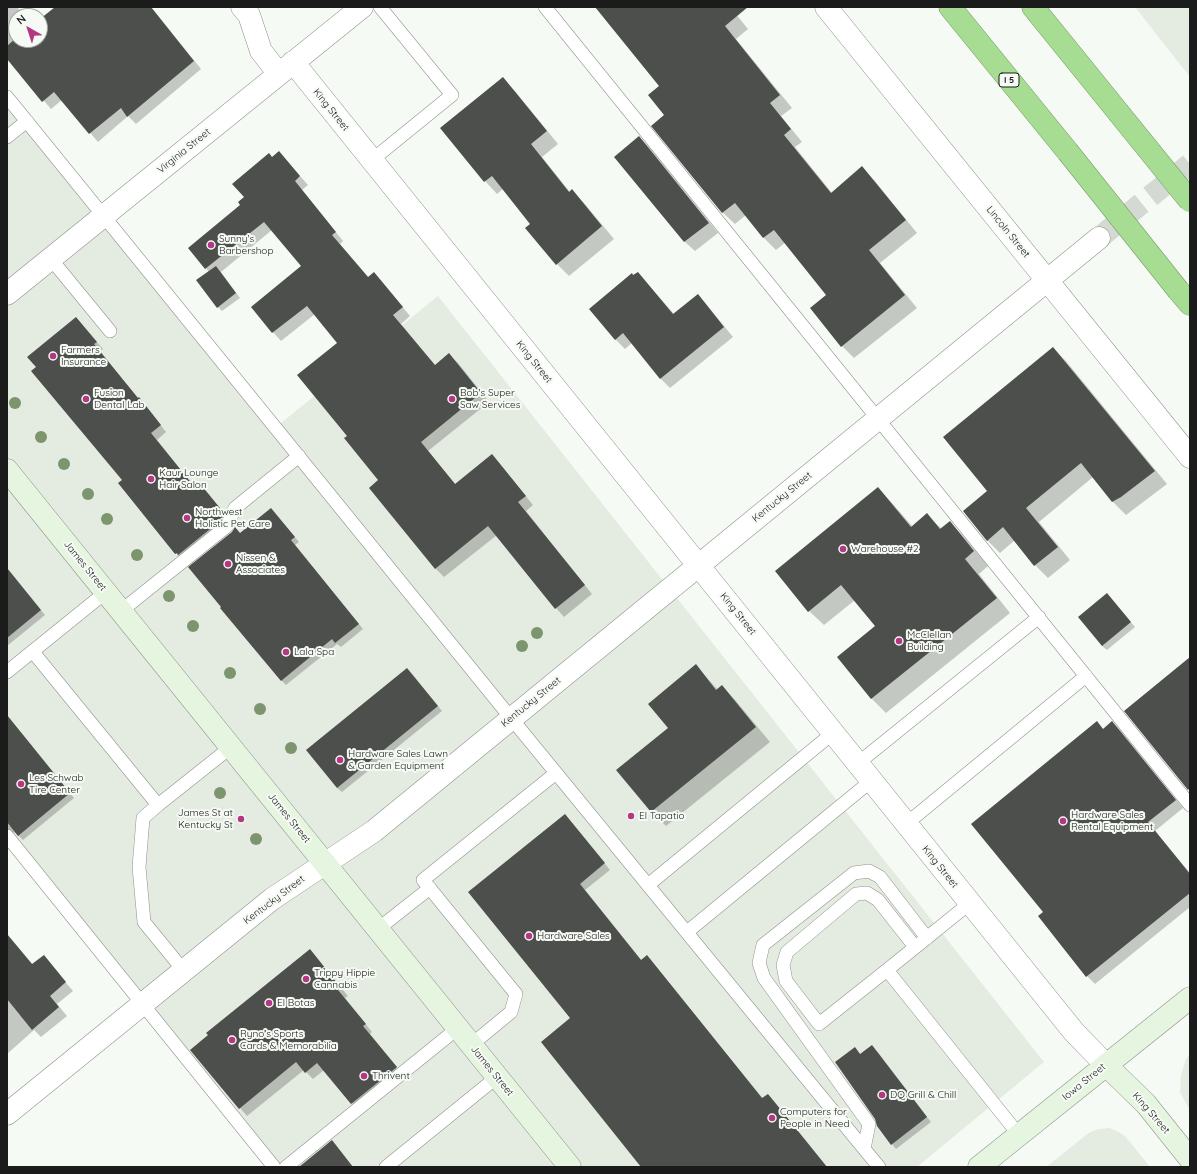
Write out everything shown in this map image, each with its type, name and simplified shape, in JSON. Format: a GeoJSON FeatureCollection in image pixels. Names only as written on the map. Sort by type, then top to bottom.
{"type":"FeatureCollection","features":[{"type":"Feature","properties":{"kind":"highway","name":"I 5"},"geometry":{"type":"LineString","coordinates":[[950,7],[1184,297]]}},
{"type":"Feature","properties":{"kind":"highway"},"geometry":{"type":"LineString","coordinates":[[1033,7],[1190,201]]}},
{"type":"Feature","properties":{"kind":"main road","name":"James Street"},"geometry":{"type":"LineString","coordinates":[[7,470],[570,1167]]}},
{"type":"Feature","properties":{"kind":"main road","name":"Iowa Street"},"geometry":{"type":"LineString","coordinates":[[979,1167],[1190,999]]}},
{"type":"Feature","properties":{"kind":"main road","name":"King Street"},"geometry":{"type":"LineString","coordinates":[[1106,1065],[1146,1104],[1190,1159]]}},
{"type":"Feature","properties":{"kind":"street","name":"King Street"},"geometry":{"type":"LineString","coordinates":[[242,7],[249,15],[262,52],[286,68],[372,160],[1074,1032],[1106,1065]]}},
{"type":"Feature","properties":{"kind":"street","name":"Virginia Street"},"geometry":{"type":"LineString","coordinates":[[7,294],[362,7]]}},
{"type":"Feature","properties":{"kind":"street","name":"Lincoln Street"},"geometry":{"type":"LineString","coordinates":[[826,7],[1190,457]]}},
{"type":"Feature","properties":{"kind":"street","name":"Kentucky Street"},"geometry":{"type":"LineString","coordinates":[[7,1114],[272,899],[374,830],[1099,238]]}},
{"type":"Feature","properties":{"kind":"lane"},"geometry":{"type":"LineString","coordinates":[[372,160],[452,95],[380,7]]}},
{"type":"Feature","properties":{"kind":"lane"},"geometry":{"type":"LineString","coordinates":[[545,7],[1190,805]]}},
{"type":"Feature","properties":{"kind":"lane"},"geometry":{"type":"LineString","coordinates":[[7,97],[511,718],[879,1167]]}},
{"type":"Feature","properties":{"kind":"lane"},"geometry":{"type":"LineString","coordinates":[[7,137],[27,121]]}},
{"type":"Feature","properties":{"kind":"lane"},"geometry":{"type":"LineString","coordinates":[[51,259],[110,331]]}},
{"type":"Feature","properties":{"kind":"lane"},"geometry":{"type":"LineString","coordinates":[[121,611],[227,526],[235,508],[299,456]]}},
{"type":"Feature","properties":{"kind":"lane"},"geometry":{"type":"LineString","coordinates":[[7,672],[106,592]]}},
{"type":"Feature","properties":{"kind":"lane"},"geometry":{"type":"LineString","coordinates":[[857,764],[1038,617]]}},
{"type":"Feature","properties":{"kind":"lane"},"geometry":{"type":"LineString","coordinates":[[33,652],[158,805]]}},
{"type":"Feature","properties":{"kind":"lane"},"geometry":{"type":"LineString","coordinates":[[906,824],[1086,676]]}},
{"type":"Feature","properties":{"kind":"lane"},"geometry":{"type":"LineString","coordinates":[[648,885],[833,733]]}},
{"type":"Feature","properties":{"kind":"lane"},"geometry":{"type":"LineString","coordinates":[[184,971],[144,922],[139,867],[143,818],[231,747]]}},
{"type":"Feature","properties":{"kind":"lane"},"geometry":{"type":"LineString","coordinates":[[472,1045],[510,1012],[516,994],[423,880],[556,773]]}},
{"type":"Feature","properties":{"kind":"lane"},"geometry":{"type":"LineString","coordinates":[[687,932],[871,781]]}},
{"type":"Feature","properties":{"kind":"lane"},"geometry":{"type":"LineString","coordinates":[[7,836],[274,1167]]}},
{"type":"Feature","properties":{"kind":"lane"},"geometry":{"type":"LineString","coordinates":[[864,1149],[869,1124],[764,978],[759,963],[763,945],[854,873],[869,871],[880,878],[927,938]]}},
{"type":"Feature","properties":{"kind":"lane"},"geometry":{"type":"LineString","coordinates":[[378,929],[430,888]]}},
{"type":"Feature","properties":{"kind":"lane"},"geometry":{"type":"LineString","coordinates":[[915,947],[878,900],[867,893],[856,894],[787,952],[784,965],[786,981],[819,1024],[970,903]]}},
{"type":"Feature","properties":{"kind":"lane"},"geometry":{"type":"LineString","coordinates":[[887,970],[1019,1135]]}},
{"type":"Feature","properties":{"kind":"lane"},"geometry":{"type":"LineString","coordinates":[[286,1167],[458,1028]]}},
{"type":"Feature","properties":{"kind":"lane"},"geometry":{"type":"LineString","coordinates":[[386,1167],[497,1076]]}},
{"type":"Feature","properties":{"kind":"shaded area"},"geometry":{"type":"Polygon","coordinates":[[[1135,7],[1190,7],[1190,77],[1135,7]]]}},
{"type":"Feature","properties":{"kind":"shaded area"},"geometry":{"type":"Polygon","coordinates":[[[7,97],[276,427],[438,296],[1044,1062],[917,1167],[274,1167],[7,836],[7,97]]]}},
{"type":"Feature","properties":{"kind":"shaded area"},"geometry":{"type":"Polygon","coordinates":[[[1190,1054],[1190,1111],[1180,1092],[1181,1075],[1186,1059],[1190,1054]]]}},
{"type":"Feature","properties":{"kind":"shaded area"},"geometry":{"type":"Polygon","coordinates":[[[1109,1128],[1126,1137],[1150,1167],[1046,1167],[1090,1132],[1109,1128]]]}},
{"type":"Feature","properties":{"kind":"building"},"geometry":{"type":"Polygon","coordinates":[[[55,7],[151,7],[194,61],[127,117],[121,108],[89,134],[54,92],[42,102],[7,59],[8,45],[8,48],[48,48],[48,13],[55,7]]]}},
{"type":"Feature","properties":{"kind":"building"},"geometry":{"type":"Polygon","coordinates":[[[595,7],[748,7],[725,26],[780,95],[770,103],[791,129],[784,135],[831,193],[862,166],[906,220],[869,250],[905,295],[841,347],[810,308],[826,295],[774,230],[763,238],[735,203],[722,213],[651,126],[664,115],[648,95],[659,86],[595,7]]]}},
{"type":"Feature","properties":{"kind":"building"},"geometry":{"type":"Polygon","coordinates":[[[503,77],[547,131],[531,144],[569,192],[572,189],[602,226],[556,265],[525,228],[530,224],[492,176],[484,182],[440,128],[503,77]]]}},
{"type":"Feature","properties":{"kind":"building"},"geometry":{"type":"Polygon","coordinates":[[[639,136],[709,223],[684,242],[614,157],[639,136]]]}},
{"type":"Feature","properties":{"kind":"building"},"geometry":{"type":"Polygon","coordinates":[[[279,151],[300,176],[295,181],[336,232],[332,235],[368,277],[374,272],[403,307],[393,315],[435,365],[449,353],[481,393],[421,442],[455,484],[492,454],[526,496],[518,502],[585,585],[555,609],[488,526],[435,569],[369,488],[378,480],[344,438],[347,436],[297,375],[337,343],[307,306],[272,333],[251,307],[301,266],[264,222],[205,269],[188,248],[240,205],[238,202],[244,197],[232,184],[269,153],[272,157],[279,151]]]}},
{"type":"Feature","properties":{"kind":"building"},"geometry":{"type":"Polygon","coordinates":[[[216,266],[236,293],[217,308],[196,280],[216,266]]]}},
{"type":"Feature","properties":{"kind":"building"},"geometry":{"type":"Polygon","coordinates":[[[638,272],[673,314],[698,294],[724,327],[660,379],[623,333],[615,340],[589,309],[632,273],[633,275],[638,272]]]}},
{"type":"Feature","properties":{"kind":"building"},"geometry":{"type":"Polygon","coordinates":[[[76,317],[97,342],[94,344],[161,425],[151,433],[197,490],[202,486],[224,513],[220,521],[178,555],[177,553],[175,554],[118,483],[122,480],[31,371],[36,367],[27,357],[76,317]]]}},
{"type":"Feature","properties":{"kind":"building"},"geometry":{"type":"Polygon","coordinates":[[[1053,347],[1155,471],[1121,497],[1112,502],[1081,463],[1026,508],[1058,547],[1034,566],[1003,527],[987,541],[963,511],[987,491],[943,437],[1053,347]]]}},
{"type":"Feature","properties":{"kind":"building"},"geometry":{"type":"Polygon","coordinates":[[[878,487],[911,527],[927,513],[940,529],[950,521],[974,551],[965,559],[997,598],[871,699],[837,657],[875,626],[841,585],[808,612],[775,571],[878,487]]]}},
{"type":"Feature","properties":{"kind":"building"},"geometry":{"type":"Polygon","coordinates":[[[271,508],[295,537],[291,540],[359,624],[335,643],[332,639],[281,681],[188,567],[232,532],[235,527],[240,533],[271,508]]]}},
{"type":"Feature","properties":{"kind":"building"},"geometry":{"type":"Polygon","coordinates":[[[7,568],[41,610],[7,638],[7,568]]]}},
{"type":"Feature","properties":{"kind":"building"},"geometry":{"type":"Polygon","coordinates":[[[1107,593],[1131,622],[1102,646],[1078,617],[1107,593]]]}},
{"type":"Feature","properties":{"kind":"building"},"geometry":{"type":"Polygon","coordinates":[[[1190,657],[1190,788],[1188,790],[1124,711],[1190,657]]]}},
{"type":"Feature","properties":{"kind":"building"},"geometry":{"type":"Polygon","coordinates":[[[696,664],[716,690],[722,685],[756,727],[651,812],[616,770],[668,728],[648,704],[696,664]]]}},
{"type":"Feature","properties":{"kind":"building"},"geometry":{"type":"Polygon","coordinates":[[[407,668],[438,706],[337,788],[306,750],[407,668]]]}},
{"type":"Feature","properties":{"kind":"building"},"geometry":{"type":"Polygon","coordinates":[[[7,715],[70,793],[18,836],[7,822],[7,715]]]}},
{"type":"Feature","properties":{"kind":"building"},"geometry":{"type":"Polygon","coordinates":[[[1097,721],[1103,729],[1112,721],[1176,800],[1148,822],[1190,874],[1190,893],[1086,977],[1038,916],[1043,912],[971,824],[1097,721]]]}},
{"type":"Feature","properties":{"kind":"building"},"geometry":{"type":"Polygon","coordinates":[[[565,814],[605,863],[580,884],[641,960],[647,955],[762,1098],[768,1094],[827,1167],[641,1167],[541,1042],[570,1018],[468,892],[565,814]]]}},
{"type":"Feature","properties":{"kind":"building"},"geometry":{"type":"Polygon","coordinates":[[[7,934],[32,964],[44,955],[66,982],[50,996],[59,1007],[32,1030],[7,999],[7,934]]]}},
{"type":"Feature","properties":{"kind":"building"},"geometry":{"type":"Polygon","coordinates":[[[310,949],[341,988],[338,990],[366,1024],[363,1026],[397,1067],[351,1104],[317,1063],[305,1073],[296,1062],[239,1109],[190,1050],[208,1035],[206,1033],[310,949]]]}},
{"type":"Feature","properties":{"kind":"building","name":"DQ Grill & Chill"},"geometry":{"type":"Polygon","coordinates":[[[872,1045],[927,1117],[891,1145],[877,1126],[875,1119],[835,1062],[855,1047],[860,1054],[872,1045]]]}},
{"type":"Feature","properties":{"kind":"building"},"geometry":{"type":"Polygon","coordinates":[[[332,1140],[353,1167],[299,1167],[332,1140]]]}},
{"type":"Feature","properties":{"kind":"tunnel"},"geometry":{"type":"LineString","coordinates":[[1099,238],[1190,164]]}},
{"type":"Feature","properties":{"kind":"place","name":"Sunny's Barbershop"},"geometry":{"type":"Point","coordinates":[211,245]}},
{"type":"Feature","properties":{"kind":"place","name":"Farmers Insurance"},"geometry":{"type":"Point","coordinates":[53,356]}},
{"type":"Feature","properties":{"kind":"place","name":"Fusion Dental Lab"},"geometry":{"type":"Point","coordinates":[86,399]}},
{"type":"Feature","properties":{"kind":"place","name":"Bob's Super Saw Services"},"geometry":{"type":"Point","coordinates":[452,399]}},
{"type":"Feature","properties":{"kind":"place","name":"Kaur Lounge Hair Salon"},"geometry":{"type":"Point","coordinates":[151,479]}},
{"type":"Feature","properties":{"kind":"place","name":"Northwest Holistic Pet Care"},"geometry":{"type":"Point","coordinates":[187,518]}},
{"type":"Feature","properties":{"kind":"place","name":"Warehouse #2"},"geometry":{"type":"Point","coordinates":[843,549]}},
{"type":"Feature","properties":{"kind":"place","name":"Nissen & Associates"},"geometry":{"type":"Point","coordinates":[228,564]}},
{"type":"Feature","properties":{"kind":"place","name":"McClellan Building"},"geometry":{"type":"Point","coordinates":[899,641]}},
{"type":"Feature","properties":{"kind":"place","name":"Lala Spa"},"geometry":{"type":"Point","coordinates":[286,652]}},
{"type":"Feature","properties":{"kind":"place","name":"Hardware Sales Lawn & Garden Equipment"},"geometry":{"type":"Point","coordinates":[340,760]}},
{"type":"Feature","properties":{"kind":"place","name":"Les Schwab Tire Center"},"geometry":{"type":"Point","coordinates":[21,784]}},
{"type":"Feature","properties":{"kind":"place","name":"El Tapatio"},"geometry":{"type":"Point","coordinates":[631,816]}},
{"type":"Feature","properties":{"kind":"place","name":"James St at Kentucky St"},"geometry":{"type":"Point","coordinates":[241,819]}},
{"type":"Feature","properties":{"kind":"place","name":"Hardware Sales Rental Equipment"},"geometry":{"type":"Point","coordinates":[1063,821]}},
{"type":"Feature","properties":{"kind":"place","name":"Hardware Sales"},"geometry":{"type":"Point","coordinates":[529,936]}},
{"type":"Feature","properties":{"kind":"place","name":"Trippy Hippie Cannabis"},"geometry":{"type":"Point","coordinates":[306,979]}},
{"type":"Feature","properties":{"kind":"place","name":"El Botas"},"geometry":{"type":"Point","coordinates":[269,1003]}},
{"type":"Feature","properties":{"kind":"place","name":"Ryno's Sports Cards & Memorabilia"},"geometry":{"type":"Point","coordinates":[232,1040]}},
{"type":"Feature","properties":{"kind":"place","name":"Thrivent"},"geometry":{"type":"Point","coordinates":[364,1076]}},
{"type":"Feature","properties":{"kind":"place","name":"DQ Grill & Chill"},"geometry":{"type":"Point","coordinates":[882,1095]}},
{"type":"Feature","properties":{"kind":"place","name":"Computers for People in Need"},"geometry":{"type":"Point","coordinates":[772,1118]}}]}
